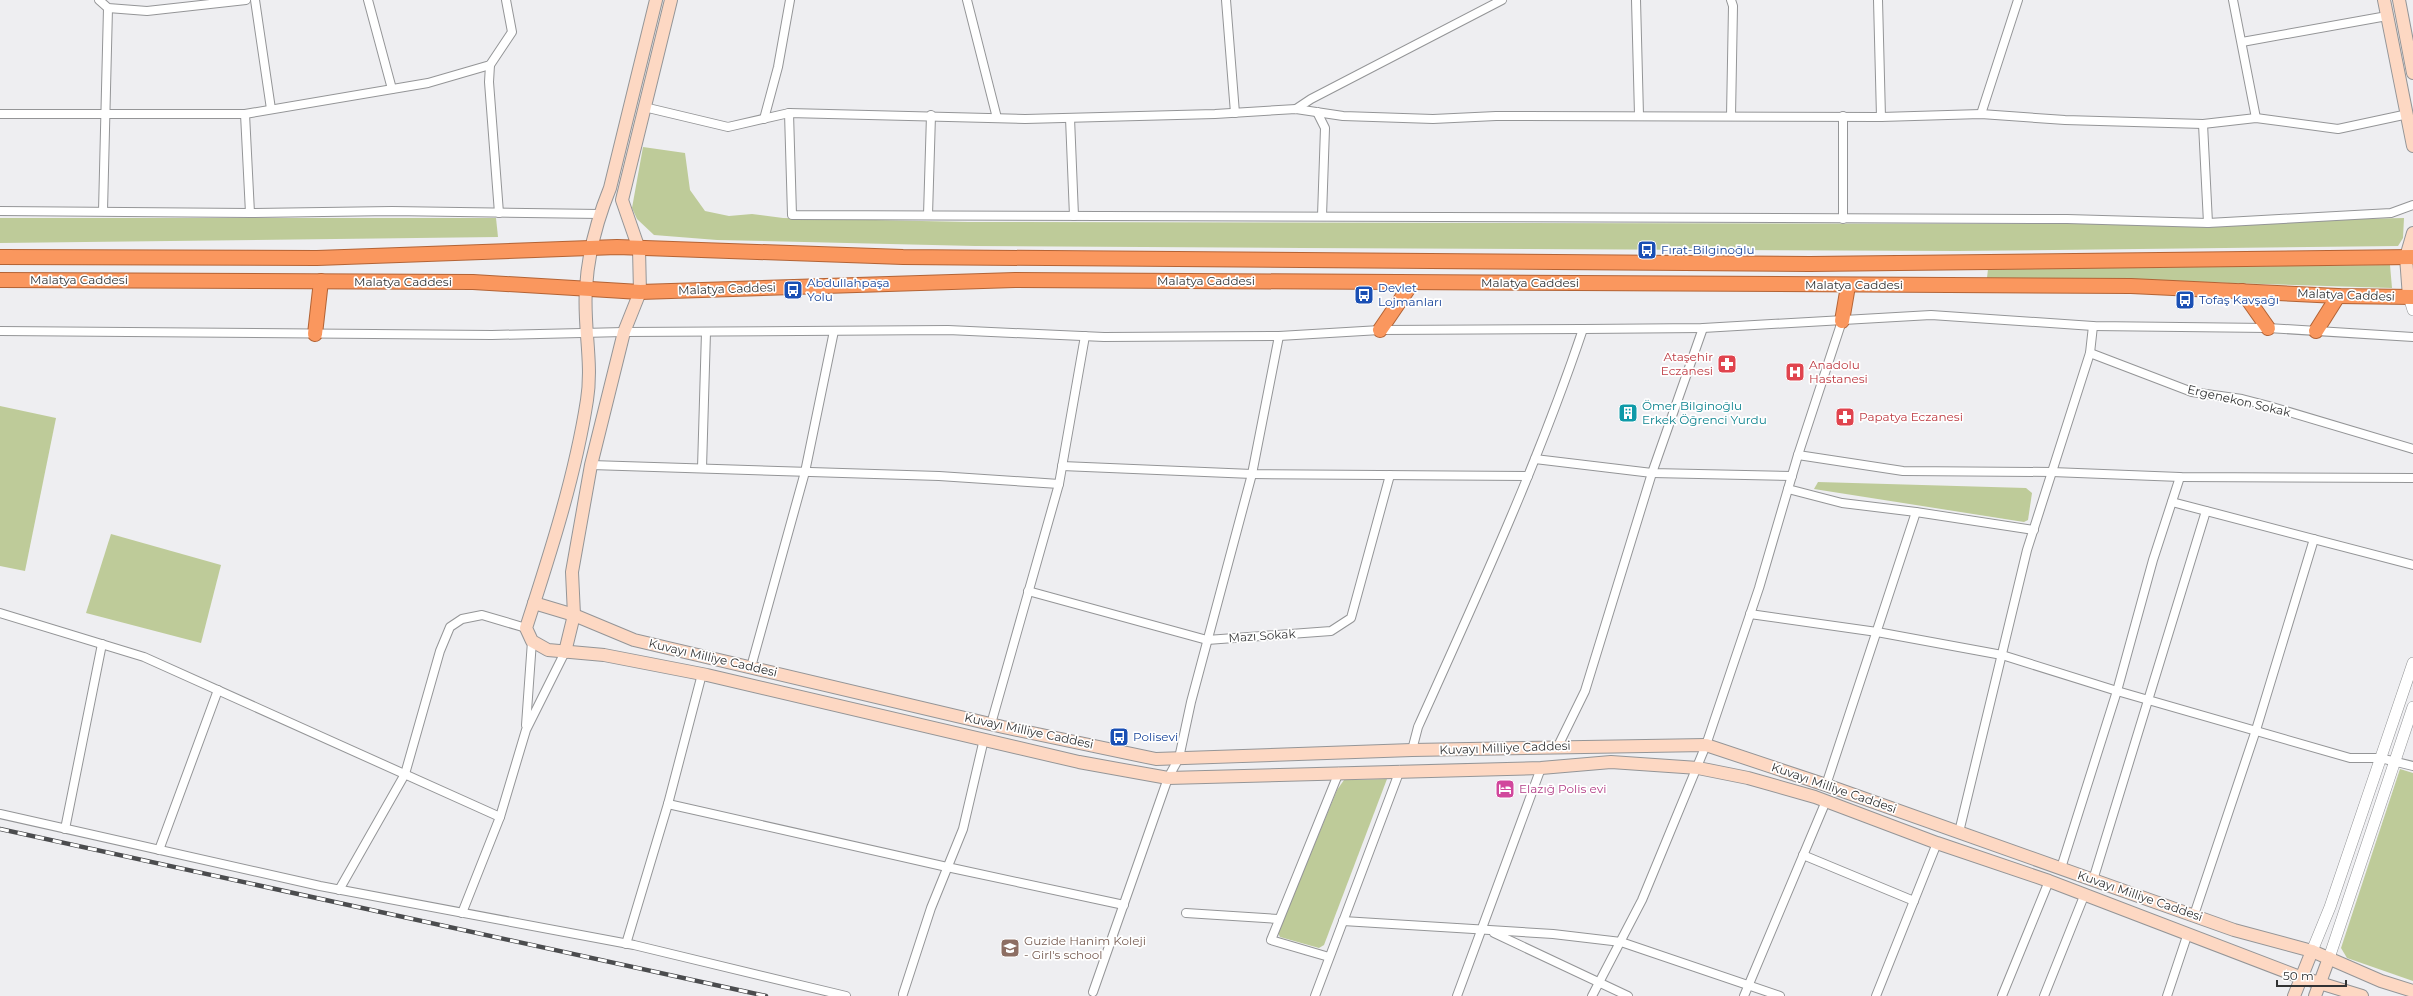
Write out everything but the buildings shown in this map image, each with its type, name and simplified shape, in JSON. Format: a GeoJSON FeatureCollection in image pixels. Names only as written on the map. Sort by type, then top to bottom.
{"type":"FeatureCollection","features":[{"type":"Feature","properties":{"kind":"highway","name":"Malatya Caddesi"},"geometry":{"type":"LineString","coordinates":[[0,257],[317,258],[592,247],[903,257],[1810,264],[2409,257]]}},
{"type":"Feature","properties":{"kind":"highway","name":"Malatya Caddesi"},"geometry":{"type":"LineString","coordinates":[[0,280],[473,282],[640,292],[1015,280],[1848,286],[2131,286],[2412,301]]}},
{"type":"Feature","properties":{"kind":"highway"},"geometry":{"type":"LineString","coordinates":[[315,334],[321,281]]}},
{"type":"Feature","properties":{"kind":"highway"},"geometry":{"type":"LineString","coordinates":[[1380,330],[1412,283]]}},
{"type":"Feature","properties":{"kind":"highway"},"geometry":{"type":"LineString","coordinates":[[1842,321],[1848,286]]}},
{"type":"Feature","properties":{"kind":"highway"},"geometry":{"type":"LineString","coordinates":[[2242,292],[2268,328]]}},
{"type":"Feature","properties":{"kind":"highway"},"geometry":{"type":"LineString","coordinates":[[2316,331],[2338,296]]}},
{"type":"Feature","properties":{"kind":"main road"},"geometry":{"type":"LineString","coordinates":[[532,641],[526,628],[565,497],[587,399],[590,368],[585,288],[592,247],[600,214],[610,188],[656,0]]}},
{"type":"Feature","properties":{"kind":"main road"},"geometry":{"type":"LineString","coordinates":[[565,652],[574,615],[572,572],[591,465],[624,332],[640,292],[639,249],[622,200],[671,0]]}},
{"type":"Feature","properties":{"kind":"main road"},"geometry":{"type":"LineString","coordinates":[[2384,0],[2398,80],[2408,114],[2413,146]]}},
{"type":"Feature","properties":{"kind":"main road"},"geometry":{"type":"LineString","coordinates":[[2399,0],[2413,73]]}},
{"type":"Feature","properties":{"kind":"main road"},"geometry":{"type":"LineString","coordinates":[[2412,301],[2409,257],[2413,233]]}},
{"type":"Feature","properties":{"kind":"main road","name":"Kuvayı Milliye Caddesi"},"geometry":{"type":"LineString","coordinates":[[534,602],[574,615],[634,640],[991,724],[1156,759],[1558,746],[1706,745],[1826,785],[2234,930],[2312,951],[2381,981],[2413,992]]}},
{"type":"Feature","properties":{"kind":"main road","name":"Kuvayı Milliye Caddesi"},"geometry":{"type":"LineString","coordinates":[[532,641],[548,650],[604,656],[702,674],[1079,762],[1168,778],[1400,770],[1541,768],[1611,762],[1698,768],[1748,778],[1826,802],[1937,843],[2049,881],[2084,896],[2188,933],[2300,977],[2362,996]]}},
{"type":"Feature","properties":{"kind":"main road"},"geometry":{"type":"LineString","coordinates":[[2294,996],[2300,977],[2312,951]]}},
{"type":"Feature","properties":{"kind":"main road"},"geometry":{"type":"LineString","coordinates":[[2314,996],[2329,958]]}},
{"type":"Feature","properties":{"kind":"street"},"geometry":{"type":"LineString","coordinates":[[99,0],[108,8],[147,11],[246,0]]}},
{"type":"Feature","properties":{"kind":"street"},"geometry":{"type":"LineString","coordinates":[[255,0],[271,109]]}},
{"type":"Feature","properties":{"kind":"street"},"geometry":{"type":"LineString","coordinates":[[368,0],[392,89]]}},
{"type":"Feature","properties":{"kind":"street"},"geometry":{"type":"LineString","coordinates":[[499,212],[489,82],[490,65],[512,32],[506,0]]}},
{"type":"Feature","properties":{"kind":"street"},"geometry":{"type":"LineString","coordinates":[[764,119],[778,67],[790,0]]}},
{"type":"Feature","properties":{"kind":"street"},"geometry":{"type":"LineString","coordinates":[[967,0],[997,118]]}},
{"type":"Feature","properties":{"kind":"street"},"geometry":{"type":"LineString","coordinates":[[1226,0],[1235,113]]}},
{"type":"Feature","properties":{"kind":"street"},"geometry":{"type":"LineString","coordinates":[[1296,109],[1311,99],[1502,0]]}},
{"type":"Feature","properties":{"kind":"street"},"geometry":{"type":"LineString","coordinates":[[1636,0],[1638,115]]}},
{"type":"Feature","properties":{"kind":"street"},"geometry":{"type":"LineString","coordinates":[[1731,0],[1733,6],[1731,116]]}},
{"type":"Feature","properties":{"kind":"street"},"geometry":{"type":"LineString","coordinates":[[1878,0],[1881,117]]}},
{"type":"Feature","properties":{"kind":"street"},"geometry":{"type":"LineString","coordinates":[[1981,114],[2018,0]]}},
{"type":"Feature","properties":{"kind":"street"},"geometry":{"type":"LineString","coordinates":[[2233,0],[2256,118]]}},
{"type":"Feature","properties":{"kind":"street"},"geometry":{"type":"LineString","coordinates":[[103,211],[108,8]]}},
{"type":"Feature","properties":{"kind":"street"},"geometry":{"type":"LineString","coordinates":[[2242,42],[2387,16]]}},
{"type":"Feature","properties":{"kind":"street"},"geometry":{"type":"LineString","coordinates":[[0,114],[245,114],[428,83],[490,65]]}},
{"type":"Feature","properties":{"kind":"street"},"geometry":{"type":"LineString","coordinates":[[644,107],[728,127],[789,113],[931,115],[997,118],[1070,118],[1235,113],[1296,109],[1343,116],[1433,119],[1496,116],[1638,115],[1881,117],[1981,114],[2065,120],[2203,124],[2256,118],[2338,129],[2408,114]]}},
{"type":"Feature","properties":{"kind":"street"},"geometry":{"type":"LineString","coordinates":[[1317,112],[1325,128],[1322,216]]}},
{"type":"Feature","properties":{"kind":"street"},"geometry":{"type":"LineString","coordinates":[[789,113],[792,215],[2067,219],[2208,223],[2391,213],[2413,205]]}},
{"type":"Feature","properties":{"kind":"street"},"geometry":{"type":"LineString","coordinates":[[245,114],[250,213]]}},
{"type":"Feature","properties":{"kind":"street"},"geometry":{"type":"LineString","coordinates":[[928,215],[931,115]]}},
{"type":"Feature","properties":{"kind":"street"},"geometry":{"type":"LineString","coordinates":[[1843,116],[1843,219]]}},
{"type":"Feature","properties":{"kind":"street"},"geometry":{"type":"LineString","coordinates":[[1070,118],[1074,216]]}},
{"type":"Feature","properties":{"kind":"street"},"geometry":{"type":"LineString","coordinates":[[2203,124],[2208,223]]}},
{"type":"Feature","properties":{"kind":"street"},"geometry":{"type":"LineString","coordinates":[[0,211],[250,213],[392,211],[600,214]]}},
{"type":"Feature","properties":{"kind":"street"},"geometry":{"type":"LineString","coordinates":[[0,331],[315,334],[588,334],[624,332],[948,330],[1086,336],[1279,336],[1380,330],[1703,328],[1931,315],[2093,326],[2268,328],[2413,337]]}},
{"type":"Feature","properties":{"kind":"street"},"geometry":{"type":"LineString","coordinates":[[1592,996],[1642,900],[1698,768],[1750,614],[1798,455],[1842,321]]}},
{"type":"Feature","properties":{"kind":"street"},"geometry":{"type":"LineString","coordinates":[[1959,832],[2034,530],[2090,353],[2093,326]]}},
{"type":"Feature","properties":{"kind":"street"},"geometry":{"type":"LineString","coordinates":[[1558,746],[1585,691],[1652,474],[1703,328]]}},
{"type":"Feature","properties":{"kind":"street"},"geometry":{"type":"LineString","coordinates":[[1412,750],[1418,727],[1488,574],[1535,459],[1556,407],[1583,329]]}},
{"type":"Feature","properties":{"kind":"street"},"geometry":{"type":"LineString","coordinates":[[751,667],[806,472],[834,331]]}},
{"type":"Feature","properties":{"kind":"street"},"geometry":{"type":"LineString","coordinates":[[702,468],[706,332]]}},
{"type":"Feature","properties":{"kind":"street"},"geometry":{"type":"LineString","coordinates":[[991,724],[1058,484],[1086,336]]}},
{"type":"Feature","properties":{"kind":"street"},"geometry":{"type":"LineString","coordinates":[[1093,992],[1168,778],[1179,758],[1191,702],[1252,474],[1279,336]]}},
{"type":"Feature","properties":{"kind":"street","name":"Ergenekon Sokak"},"geometry":{"type":"LineString","coordinates":[[2090,353],[2192,392],[2256,403],[2413,449]]}},
{"type":"Feature","properties":{"kind":"street"},"geometry":{"type":"LineString","coordinates":[[1798,455],[1903,471],[2052,472],[2180,477],[2413,478]]}},
{"type":"Feature","properties":{"kind":"street"},"geometry":{"type":"LineString","coordinates":[[1535,459],[1652,474],[1792,476]]}},
{"type":"Feature","properties":{"kind":"street"},"geometry":{"type":"LineString","coordinates":[[591,465],[939,476],[1058,484]]}},
{"type":"Feature","properties":{"kind":"street"},"geometry":{"type":"LineString","coordinates":[[1062,466],[1252,474],[1528,476]]}},
{"type":"Feature","properties":{"kind":"street","name":"Mazı Sokak"},"geometry":{"type":"LineString","coordinates":[[1028,591],[1207,640],[1331,631],[1351,618],[1390,475]]}},
{"type":"Feature","properties":{"kind":"street"},"geometry":{"type":"LineString","coordinates":[[2061,868],[2117,691],[2153,560],[2180,477]]}},
{"type":"Feature","properties":{"kind":"street"},"geometry":{"type":"LineString","coordinates":[[1788,489],[1842,504],[1916,512],[2034,530]]}},
{"type":"Feature","properties":{"kind":"street"},"geometry":{"type":"LineString","coordinates":[[2172,502],[2413,565]]}},
{"type":"Feature","properties":{"kind":"street"},"geometry":{"type":"LineString","coordinates":[[2093,880],[2206,511]]}},
{"type":"Feature","properties":{"kind":"street"},"geometry":{"type":"LineString","coordinates":[[1826,785],[1916,512]]}},
{"type":"Feature","properties":{"kind":"street"},"geometry":{"type":"LineString","coordinates":[[2194,915],[2256,730],[2314,539]]}},
{"type":"Feature","properties":{"kind":"street"},"geometry":{"type":"LineString","coordinates":[[0,613],[144,657],[500,817]]}},
{"type":"Feature","properties":{"kind":"street"},"geometry":{"type":"LineString","coordinates":[[1750,614],[1877,632],[2002,655],[2117,691],[2350,758],[2380,758],[2395,760],[2413,766]]}},
{"type":"Feature","properties":{"kind":"street"},"geometry":{"type":"LineString","coordinates":[[339,890],[405,774],[440,651],[450,627],[462,619],[482,615],[526,628]]}},
{"type":"Feature","properties":{"kind":"street"},"geometry":{"type":"LineString","coordinates":[[526,730],[532,641]]}},
{"type":"Feature","properties":{"kind":"street"},"geometry":{"type":"LineString","coordinates":[[65,829],[102,644]]}},
{"type":"Feature","properties":{"kind":"street"},"geometry":{"type":"LineString","coordinates":[[462,913],[500,817],[526,730],[565,652]]}},
{"type":"Feature","properties":{"kind":"street"},"geometry":{"type":"LineString","coordinates":[[2312,951],[2330,907],[2413,663]]}},
{"type":"Feature","properties":{"kind":"street"},"geometry":{"type":"LineString","coordinates":[[626,944],[668,804],[702,674]]}},
{"type":"Feature","properties":{"kind":"street"},"geometry":{"type":"LineString","coordinates":[[159,850],[218,690]]}},
{"type":"Feature","properties":{"kind":"street"},"geometry":{"type":"LineString","coordinates":[[2329,958],[2413,707]]}},
{"type":"Feature","properties":{"kind":"street"},"geometry":{"type":"LineString","coordinates":[[903,994],[931,908],[963,829],[984,739]]}},
{"type":"Feature","properties":{"kind":"street"},"geometry":{"type":"LineString","coordinates":[[1457,996],[1486,930],[1541,768]]}},
{"type":"Feature","properties":{"kind":"street"},"geometry":{"type":"LineString","coordinates":[[1315,996],[1400,770]]}},
{"type":"Feature","properties":{"kind":"street"},"geometry":{"type":"LineString","coordinates":[[1329,957],[1271,940],[1278,919],[1339,772]]}},
{"type":"Feature","properties":{"kind":"street"},"geometry":{"type":"LineString","coordinates":[[1744,996],[1826,802]]}},
{"type":"Feature","properties":{"kind":"street"},"geometry":{"type":"LineString","coordinates":[[668,804],[947,867],[1124,904]]}},
{"type":"Feature","properties":{"kind":"street"},"geometry":{"type":"LineString","coordinates":[[0,814],[339,890],[626,944],[846,996]]}},
{"type":"Feature","properties":{"kind":"street"},"geometry":{"type":"LineString","coordinates":[[1876,996],[1937,843]]}},
{"type":"Feature","properties":{"kind":"street"},"geometry":{"type":"LineString","coordinates":[[1803,855],[1914,901]]}},
{"type":"Feature","properties":{"kind":"street"},"geometry":{"type":"LineString","coordinates":[[2002,996],[2049,881]]}},
{"type":"Feature","properties":{"kind":"street"},"geometry":{"type":"LineString","coordinates":[[2044,996],[2084,896]]}},
{"type":"Feature","properties":{"kind":"street"},"geometry":{"type":"LineString","coordinates":[[1186,913],[1278,919]]}},
{"type":"Feature","properties":{"kind":"street"},"geometry":{"type":"LineString","coordinates":[[1343,921],[1553,934],[1621,942],[1780,996]]}},
{"type":"Feature","properties":{"kind":"street"},"geometry":{"type":"LineString","coordinates":[[1486,930],[1599,984],[1628,996]]}},
{"type":"Feature","properties":{"kind":"street"},"geometry":{"type":"LineString","coordinates":[[2167,996],[2188,933]]}},
{"type":"Feature","properties":{"kind":"green space"},"geometry":{"type":"Polygon","coordinates":[[[643,147],[685,153],[690,190],[705,211],[729,216],[752,214],[783,218],[968,222],[2112,224],[2404,218],[2403,238],[2398,246],[1957,251],[975,246],[717,240],[654,235],[637,219],[632,208],[643,147]]]}},
{"type":"Feature","properties":{"kind":"green space"},"geometry":{"type":"Polygon","coordinates":[[[0,218],[496,218],[498,237],[0,243],[0,218]]]}},
{"type":"Feature","properties":{"kind":"green space"},"geometry":{"type":"Polygon","coordinates":[[[2390,265],[2392,288],[2061,278],[1987,278],[1988,269],[2390,265]]]}},
{"type":"Feature","properties":{"kind":"green space"},"geometry":{"type":"Polygon","coordinates":[[[0,406],[56,418],[25,571],[0,566],[0,406]]]}},
{"type":"Feature","properties":{"kind":"green space"},"geometry":{"type":"Polygon","coordinates":[[[1818,482],[2026,488],[2032,493],[2028,520],[2024,522],[1814,489],[1818,482]]]}},
{"type":"Feature","properties":{"kind":"green space"},"geometry":{"type":"Polygon","coordinates":[[[111,534],[221,565],[201,643],[86,613],[111,534]]]}},
{"type":"Feature","properties":{"kind":"green space"},"geometry":{"type":"Polygon","coordinates":[[[2400,769],[2413,773],[2413,981],[2347,958],[2341,948],[2400,769]]]}},
{"type":"Feature","properties":{"kind":"green space"},"geometry":{"type":"Polygon","coordinates":[[[1387,779],[1324,945],[1319,948],[1280,937],[1278,933],[1337,790],[1344,780],[1387,779]]]}},
{"type":"Feature","properties":{"kind":"railway"},"geometry":{"type":"LineString","coordinates":[[0,829],[766,996]]}},
{"type":"Feature","properties":{"kind":"place","name":"Fırat-Bilginoğlu"},"geometry":{"type":"Point","coordinates":[1647,250]}},
{"type":"Feature","properties":{"kind":"place","name":"Abdullahpaşa Yolu"},"geometry":{"type":"Point","coordinates":[793,290]}},
{"type":"Feature","properties":{"kind":"place","name":"Devlet Lojmanları"},"geometry":{"type":"Point","coordinates":[1364,295]}},
{"type":"Feature","properties":{"kind":"place","name":"Tofaş Kavşağı"},"geometry":{"type":"Point","coordinates":[2185,300]}},
{"type":"Feature","properties":{"kind":"place","name":"Ataşehir Eczanesi"},"geometry":{"type":"Point","coordinates":[1727,364]}},
{"type":"Feature","properties":{"kind":"place","name":"Anadolu Hastanesi"},"geometry":{"type":"Point","coordinates":[1795,372]}},
{"type":"Feature","properties":{"kind":"place","name":"Ömer Bilginoğlu Erkek Öğrenci Yurdu"},"geometry":{"type":"Point","coordinates":[1628,413]}},
{"type":"Feature","properties":{"kind":"place","name":"Papatya Eczanesi"},"geometry":{"type":"Point","coordinates":[1845,417]}},
{"type":"Feature","properties":{"kind":"place","name":"Polisevi"},"geometry":{"type":"Point","coordinates":[1119,737]}},
{"type":"Feature","properties":{"kind":"place","name":"Elazığ Polis evi"},"geometry":{"type":"Point","coordinates":[1505,789]}},
{"type":"Feature","properties":{"kind":"place","name":"Guzide Hanim Koleji - Girl's school"},"geometry":{"type":"Point","coordinates":[1010,948]}}]}
